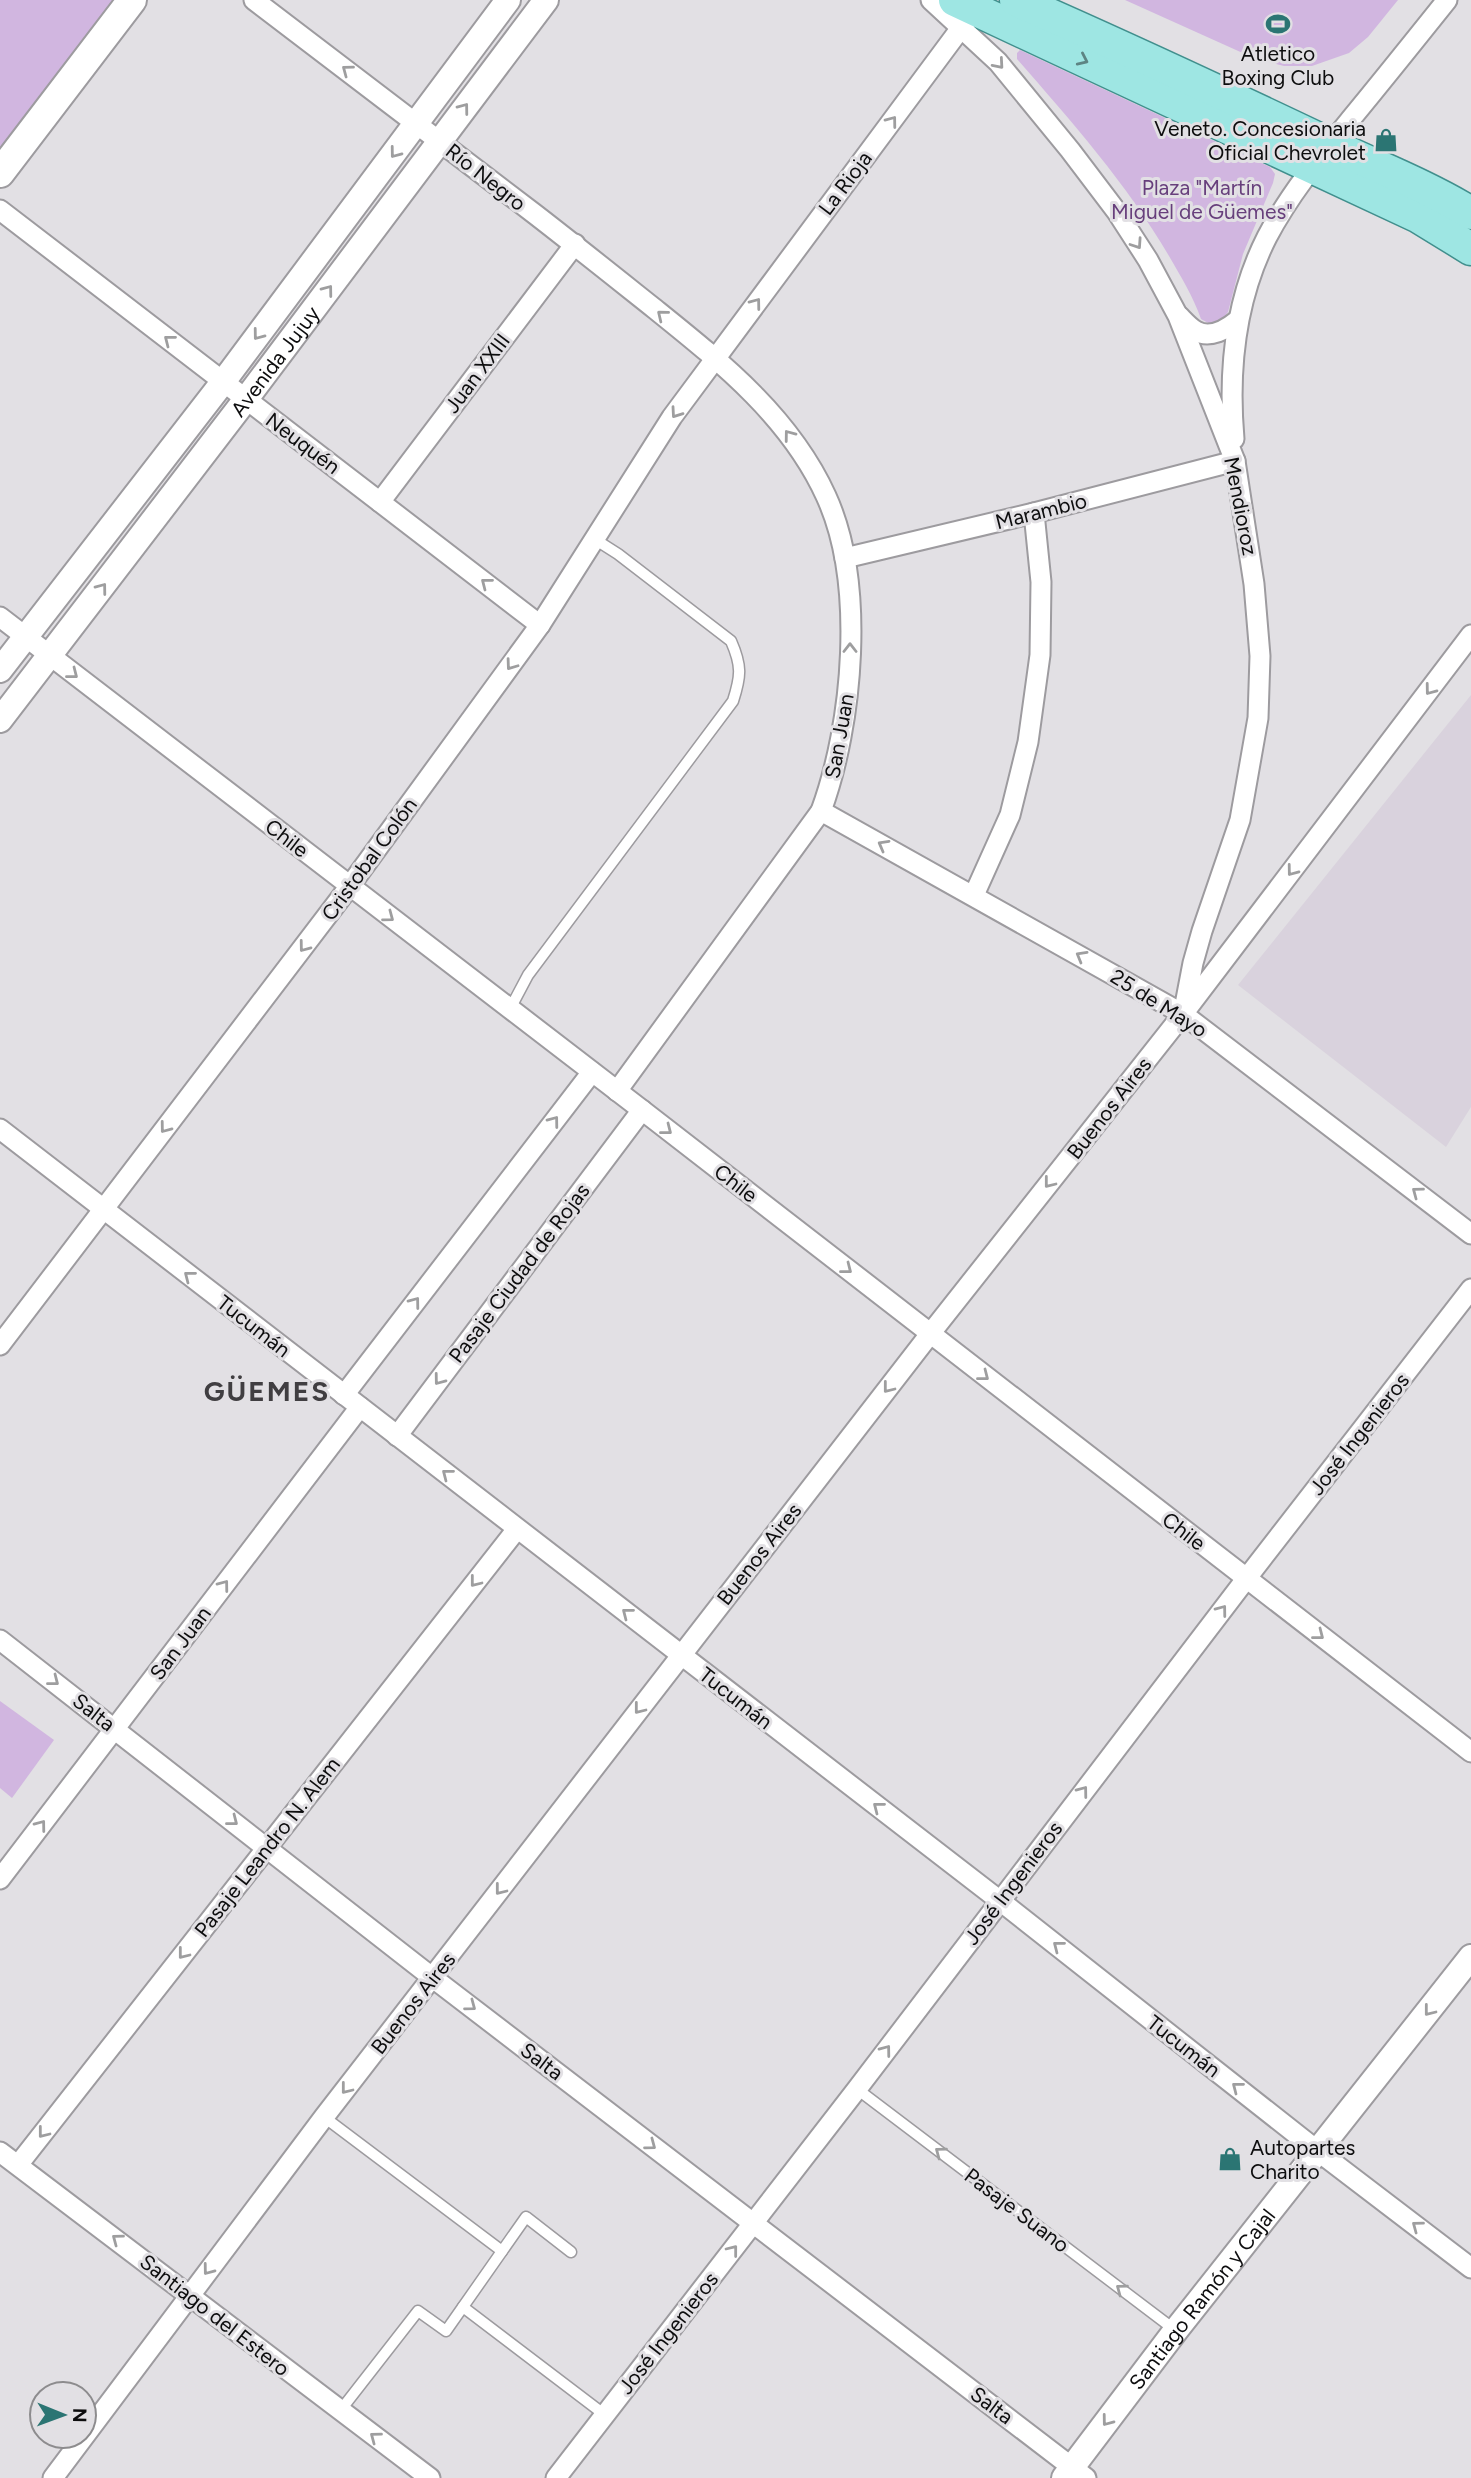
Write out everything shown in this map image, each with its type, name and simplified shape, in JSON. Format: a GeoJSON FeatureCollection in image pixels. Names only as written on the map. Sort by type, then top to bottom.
{"type":"FeatureCollection","features":[{"type":"Feature","properties":{"kind":"main road"},"geometry":{"type":"LineString","coordinates":[[0,173],[132,0]]}},
{"type":"Feature","properties":{"kind":"main road"},"geometry":{"type":"LineString","coordinates":[[1016,0],[1173,69],[1322,156],[1471,249]]}},
{"type":"Feature","properties":{"kind":"main road"},"geometry":{"type":"LineString","coordinates":[[964,12],[1322,156],[1434,191],[1471,213]]}},
{"type":"Feature","properties":{"kind":"street","name":"Río Negro"},"geometry":{"type":"LineString","coordinates":[[254,0],[575,244],[715,358]]}},
{"type":"Feature","properties":{"kind":"street","name":"Avenida Jujuy"},"geometry":{"type":"LineString","coordinates":[[0,670],[223,382],[508,0]]}},
{"type":"Feature","properties":{"kind":"street","name":"Avenida Jujuy"},"geometry":{"type":"LineString","coordinates":[[0,720],[546,0]]}},
{"type":"Feature","properties":{"kind":"street","name":"Mendioroz"},"geometry":{"type":"LineString","coordinates":[[931,0],[964,12],[998,62],[1117,212],[1148,260],[1178,316],[1235,461],[1255,596],[1260,656],[1258,718],[1240,820],[1202,931],[1183,1014]]}},
{"type":"Feature","properties":{"kind":"street"},"geometry":{"type":"LineString","coordinates":[[1235,461],[1230,397],[1238,320],[1253,269],[1266,239],[1285,206],[1322,156],[1447,0]]}},
{"type":"Feature","properties":{"kind":"street","name":"La Rioja"},"geometry":{"type":"LineString","coordinates":[[715,358],[964,12]]}},
{"type":"Feature","properties":{"kind":"street","name":"Neuquén"},"geometry":{"type":"LineString","coordinates":[[0,210],[540,625]]}},
{"type":"Feature","properties":{"kind":"street","name":"Juan XXIII"},"geometry":{"type":"LineString","coordinates":[[380,502],[575,244]]}},
{"type":"Feature","properties":{"kind":"street"},"geometry":{"type":"LineString","coordinates":[[1178,316],[1196,331],[1205,334],[1217,333],[1238,320]]}},
{"type":"Feature","properties":{"kind":"street","name":"Cristobal Colón"},"geometry":{"type":"LineString","coordinates":[[0,1345],[349,887],[540,625],[672,417],[715,358]]}},
{"type":"Feature","properties":{"kind":"street","name":"San Juan"},"geometry":{"type":"LineString","coordinates":[[617,1091],[821,811],[834,778],[842,740],[848,686],[850,610],[845,558],[828,498],[805,456],[771,411],[715,358]]}},
{"type":"Feature","properties":{"kind":"street","name":"Marambio"},"geometry":{"type":"LineString","coordinates":[[845,558],[1235,461]]}},
{"type":"Feature","properties":{"kind":"street"},"geometry":{"type":"LineString","coordinates":[[974,895],[1010,816],[1028,742],[1040,655],[1041,582],[1034,513]]}},
{"type":"Feature","properties":{"kind":"street","name":"Chile"},"geometry":{"type":"LineString","coordinates":[[0,617],[1471,1752]]}},
{"type":"Feature","properties":{"kind":"street","name":"Buenos Aires"},"geometry":{"type":"LineString","coordinates":[[53,2478],[324,2118],[930,1334],[1183,1014],[1471,635]]}},
{"type":"Feature","properties":{"kind":"street","name":"25 de Mayo"},"geometry":{"type":"LineString","coordinates":[[821,811],[1183,1014],[1471,1234]]}},
{"type":"Feature","properties":{"kind":"street"},"geometry":{"type":"LineString","coordinates":[[344,1395],[592,1072]]}},
{"type":"Feature","properties":{"kind":"street","name":"Pasaje Ciudad de Rojas"},"geometry":{"type":"LineString","coordinates":[[397,1436],[642,1110]]}},
{"type":"Feature","properties":{"kind":"street","name":"Tucumán"},"geometry":{"type":"LineString","coordinates":[[0,1129],[1471,2268]]}},
{"type":"Feature","properties":{"kind":"street","name":"José Ingenieros"},"geometry":{"type":"LineString","coordinates":[[556,2478],[1471,1289]]}},
{"type":"Feature","properties":{"kind":"street","name":"San Juan"},"geometry":{"type":"LineString","coordinates":[[0,1879],[360,1407]]}},
{"type":"Feature","properties":{"kind":"street","name":"Pasaje Leandro N. Alem"},"geometry":{"type":"LineString","coordinates":[[18,2165],[517,1529]]}},
{"type":"Feature","properties":{"kind":"street","name":"Salta"},"geometry":{"type":"LineString","coordinates":[[0,1640],[1074,2474]]}},
{"type":"Feature","properties":{"kind":"street","name":"Santiago Ramón y Cajal"},"geometry":{"type":"LineString","coordinates":[[1074,2474],[1176,2330],[1471,1957]]}},
{"type":"Feature","properties":{"kind":"street","name":"Santiago del Estero"},"geometry":{"type":"LineString","coordinates":[[0,2152],[430,2478]]}},
{"type":"Feature","properties":{"kind":"lane"},"geometry":{"type":"LineString","coordinates":[[510,1009],[528,975],[733,701],[740,680],[739,660],[731,641],[596,540]]}},
{"type":"Feature","properties":{"kind":"lane","name":"Pasaje Suano"},"geometry":{"type":"LineString","coordinates":[[857,2089],[1176,2330]]}},
{"type":"Feature","properties":{"kind":"lane"},"geometry":{"type":"LineString","coordinates":[[324,2118],[502,2251]]}},
{"type":"Feature","properties":{"kind":"lane"},"geometry":{"type":"LineString","coordinates":[[340,2411],[418,2311],[446,2331],[526,2217],[571,2252]]}},
{"type":"Feature","properties":{"kind":"lane"},"geometry":{"type":"LineString","coordinates":[[463,2306],[605,2415]]}},
{"type":"Feature","properties":{"kind":"shaded area"},"geometry":{"type":"Polygon","coordinates":[[[1471,695],[1471,1107],[1446,1147],[1238,985],[1471,695]]]}},
{"type":"Feature","properties":{"kind":"green space"},"geometry":{"type":"Polygon","coordinates":[[[0,0],[122,0],[0,160],[0,0]]]}},
{"type":"Feature","properties":{"kind":"green space","name":"Atletico Boxing Club"},"geometry":{"type":"Polygon","coordinates":[[[1125,0],[1398,0],[1368,37],[1349,53],[1312,66],[1284,66],[1256,59],[1125,0]]]}},
{"type":"Feature","properties":{"kind":"green space","name":"Plaza \"Martín Miguel de Güemes\""},"geometry":{"type":"Polygon","coordinates":[[[1020,50],[1270,167],[1275,174],[1273,183],[1243,254],[1228,312],[1221,321],[1210,324],[1201,319],[1153,229],[1098,154],[1017,59],[1020,50]]]}},
{"type":"Feature","properties":{"kind":"green space"},"geometry":{"type":"Polygon","coordinates":[[[0,1701],[54,1740],[12,1798],[0,1788],[0,1701]]]}},
{"type":"Feature","properties":{"kind":"place","name":"Atletico Boxing Club"},"geometry":{"type":"Point","coordinates":[1278,24]}},
{"type":"Feature","properties":{"kind":"place","name":"Veneto. Concesionaria Oficial Chevrolet"},"geometry":{"type":"Point","coordinates":[1386,140]}},
{"type":"Feature","properties":{"kind":"place","name":"Autopartes Charito"},"geometry":{"type":"Point","coordinates":[1230,2159]}},
{"type":"Feature","properties":{"kind":"district","name":"GÜEMES"},"geometry":{"type":"Point","coordinates":[267,1391]}}]}
